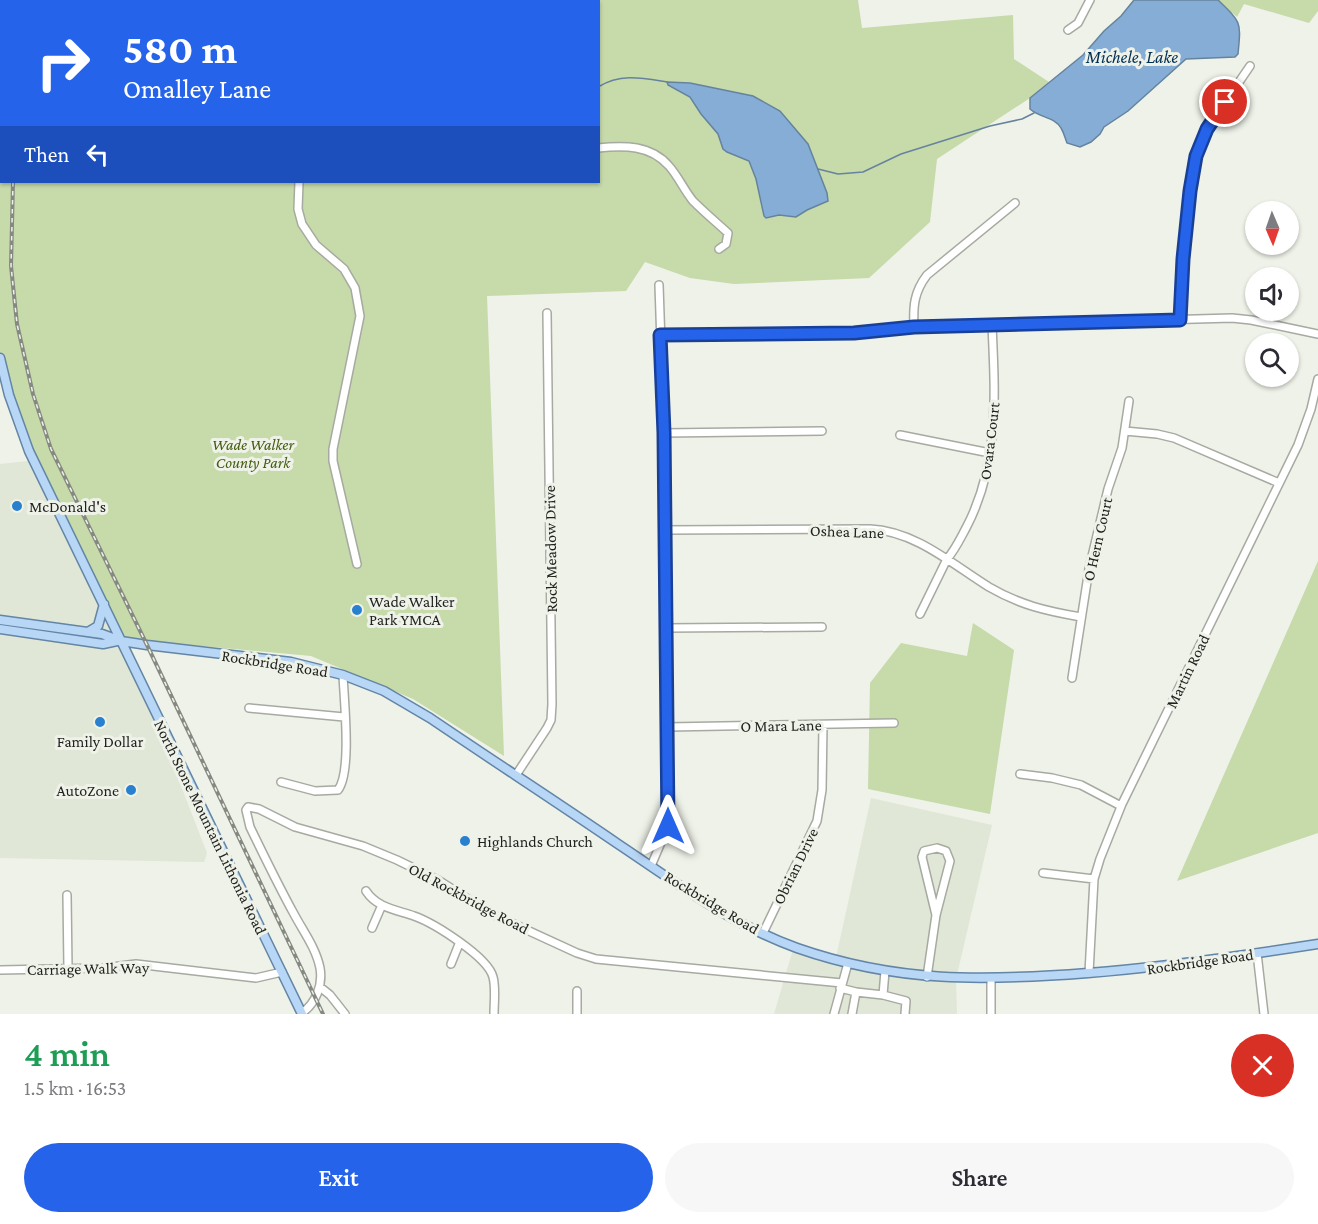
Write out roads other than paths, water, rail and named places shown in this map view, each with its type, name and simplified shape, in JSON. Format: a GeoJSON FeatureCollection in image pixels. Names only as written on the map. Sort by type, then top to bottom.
{"type":"FeatureCollection","features":[{"type":"Feature","properties":{"kind":"main road","name":"North Stone Mountain Lithonia Road"},"geometry":{"type":"LineString","coordinates":[[0,358],[2,377],[29,451],[302,1013]]}},
{"type":"Feature","properties":{"kind":"main road"},"geometry":{"type":"LineString","coordinates":[[88,632],[98,626],[104,603]]}},
{"type":"Feature","properties":{"kind":"main road","name":"Rockbridge Road"},"geometry":{"type":"LineString","coordinates":[[0,620],[102,634],[121,641],[291,662],[343,675],[384,690],[709,904],[796,948],[848,963],[927,977],[991,979],[1162,966],[1318,944]]}},
{"type":"Feature","properties":{"kind":"main road","name":"Rockbridge Road"},"geometry":{"type":"LineString","coordinates":[[0,629],[104,644],[121,641]]}},
{"type":"Feature","properties":{"kind":"street"},"geometry":{"type":"LineString","coordinates":[[1068,30],[1078,23],[1090,0]]}},
{"type":"Feature","properties":{"kind":"street"},"geometry":{"type":"LineString","coordinates":[[1180,320],[1183,259],[1196,156],[1207,129],[1250,66]]}},
{"type":"Feature","properties":{"kind":"street"},"geometry":{"type":"LineString","coordinates":[[600,148],[630,146],[646,150],[661,158],[669,165],[693,200],[728,233],[726,243],[719,249]]}},
{"type":"Feature","properties":{"kind":"street"},"geometry":{"type":"LineString","coordinates":[[299,183],[298,209],[302,224],[316,245],[344,269],[355,288],[360,316],[333,448],[333,461],[357,564]]}},
{"type":"Feature","properties":{"kind":"street"},"geometry":{"type":"LineString","coordinates":[[914,327],[914,300],[927,274],[1015,203]]}},
{"type":"Feature","properties":{"kind":"street"},"geometry":{"type":"LineString","coordinates":[[651,866],[668,826],[664,433],[659,285]]}},
{"type":"Feature","properties":{"kind":"street","name":"Rock Meadow Drive"},"geometry":{"type":"LineString","coordinates":[[516,775],[551,720],[547,313]]}},
{"type":"Feature","properties":{"kind":"street"},"geometry":{"type":"LineString","coordinates":[[660,335],[854,333],[914,327],[1180,320],[1251,320],[1318,334]]}},
{"type":"Feature","properties":{"kind":"street","name":"Ovara Court"},"geometry":{"type":"LineString","coordinates":[[920,614],[947,559],[976,509],[983,489],[990,453],[995,402],[992,325]]}},
{"type":"Feature","properties":{"kind":"street","name":"Martin Road"},"geometry":{"type":"LineString","coordinates":[[1089,973],[1094,879],[1100,859],[1121,806],[1305,427],[1318,378]]}},
{"type":"Feature","properties":{"kind":"street","name":"O Hern Court"},"geometry":{"type":"LineString","coordinates":[[1072,678],[1098,528],[1108,489],[1119,462],[1129,401]]}},
{"type":"Feature","properties":{"kind":"street"},"geometry":{"type":"LineString","coordinates":[[1125,430],[1174,438],[1279,483]]}},
{"type":"Feature","properties":{"kind":"street"},"geometry":{"type":"LineString","coordinates":[[664,433],[822,431]]}},
{"type":"Feature","properties":{"kind":"street"},"geometry":{"type":"LineString","coordinates":[[900,435],[990,453]]}},
{"type":"Feature","properties":{"kind":"street","name":"Oshea Lane"},"geometry":{"type":"LineString","coordinates":[[664,530],[879,530],[903,536],[1021,602],[1040,610],[1081,617]]}},
{"type":"Feature","properties":{"kind":"street"},"geometry":{"type":"LineString","coordinates":[[665,628],[822,627]]}},
{"type":"Feature","properties":{"kind":"street"},"geometry":{"type":"LineString","coordinates":[[281,782],[315,791],[338,790],[342,785],[344,776],[343,675]]}},
{"type":"Feature","properties":{"kind":"street"},"geometry":{"type":"LineString","coordinates":[[249,708],[344,717]]}},
{"type":"Feature","properties":{"kind":"street","name":"O Mara Lane"},"geometry":{"type":"LineString","coordinates":[[668,727],[894,723]]}},
{"type":"Feature","properties":{"kind":"street","name":"Obrian Drive"},"geometry":{"type":"LineString","coordinates":[[763,933],[817,821],[822,790],[823,725]]}},
{"type":"Feature","properties":{"kind":"street"},"geometry":{"type":"LineString","coordinates":[[1020,774],[1081,785],[1121,806]]}},
{"type":"Feature","properties":{"kind":"street","name":"Old Rockbridge Road"},"geometry":{"type":"LineString","coordinates":[[320,987],[318,960],[250,827],[246,810],[252,807],[259,808],[295,827],[363,846],[398,860],[438,880],[490,913],[577,953],[596,959],[841,986],[856,992],[883,995]]}},
{"type":"Feature","properties":{"kind":"street"},"geometry":{"type":"LineString","coordinates":[[927,977],[936,915],[950,861],[946,850],[937,848],[924,851],[922,857],[936,915]]}},
{"type":"Feature","properties":{"kind":"street"},"geometry":{"type":"LineString","coordinates":[[1043,873],[1094,879]]}},
{"type":"Feature","properties":{"kind":"street"},"geometry":{"type":"LineString","coordinates":[[366,891],[372,899],[382,905],[432,924],[480,958],[490,968],[494,984],[494,1014]]}},
{"type":"Feature","properties":{"kind":"street"},"geometry":{"type":"LineString","coordinates":[[67,896],[68,968]]}},
{"type":"Feature","properties":{"kind":"street"},"geometry":{"type":"LineString","coordinates":[[372,928],[382,905]]}},
{"type":"Feature","properties":{"kind":"street"},"geometry":{"type":"LineString","coordinates":[[451,964],[459,944]]}},
{"type":"Feature","properties":{"kind":"street"},"geometry":{"type":"LineString","coordinates":[[1257,953],[1264,1014]]}},
{"type":"Feature","properties":{"kind":"street"},"geometry":{"type":"LineString","coordinates":[[834,1014],[848,963]]}},
{"type":"Feature","properties":{"kind":"street","name":"Carriage Walk Way"},"geometry":{"type":"LineString","coordinates":[[0,970],[104,968],[136,964],[256,978],[282,972]]}},
{"type":"Feature","properties":{"kind":"street"},"geometry":{"type":"LineString","coordinates":[[885,971],[883,995],[906,1001],[904,1014]]}},
{"type":"Feature","properties":{"kind":"street"},"geometry":{"type":"LineString","coordinates":[[991,979],[991,1014]]}},
{"type":"Feature","properties":{"kind":"street"},"geometry":{"type":"LineString","coordinates":[[302,1013],[320,987],[330,995],[345,1014]]}},
{"type":"Feature","properties":{"kind":"street"},"geometry":{"type":"LineString","coordinates":[[577,991],[577,1014]]}},
{"type":"Feature","properties":{"kind":"street"},"geometry":{"type":"LineString","coordinates":[[852,1014],[856,992]]}},
{"type":"Feature","properties":{"kind":"water","name":"Michele, Lake"},"geometry":{"type":"Polygon","coordinates":[[[1134,0],[1218,0],[1238,24],[1240,35],[1238,54],[1235,57],[1186,59],[1128,111],[1104,127],[1091,142],[1080,147],[1067,143],[1058,124],[1030,109],[1030,98],[1083,55],[1134,0]]]}},
{"type":"Feature","properties":{"kind":"water"},"geometry":{"type":"Polygon","coordinates":[[[667,82],[690,83],[753,96],[780,111],[808,144],[828,201],[796,217],[779,215],[766,218],[749,161],[723,149],[718,134],[690,97],[668,85],[667,82]]]}},
{"type":"Feature","properties":{"kind":"waterway"},"geometry":{"type":"LineString","coordinates":[[600,86],[623,78],[667,82]]}},
{"type":"Feature","properties":{"kind":"waterway"},"geometry":{"type":"LineString","coordinates":[[818,169],[838,174],[863,172],[901,154],[990,126],[1022,119],[1034,113]]}},
{"type":"Feature","properties":{"kind":"railway"},"geometry":{"type":"LineString","coordinates":[[13,183],[11,266],[17,324],[33,394],[51,449],[323,1014]]}},
{"type":"Feature","properties":{"kind":"place","name":"McDonald's"},"geometry":{"type":"Point","coordinates":[17,506]}},
{"type":"Feature","properties":{"kind":"place","name":"Wade Walker Park YMCA"},"geometry":{"type":"Point","coordinates":[357,610]}},
{"type":"Feature","properties":{"kind":"place","name":"Family Dollar"},"geometry":{"type":"Point","coordinates":[100,722]}},
{"type":"Feature","properties":{"kind":"place","name":"AutoZone"},"geometry":{"type":"Point","coordinates":[131,790]}},
{"type":"Feature","properties":{"kind":"place","name":"Highlands Church"},"geometry":{"type":"Point","coordinates":[465,841]}},
{"type":"Feature","properties":{"kind":"park label","name":"Wade Walker County Park"},"geometry":{"type":"Point","coordinates":[253,453]}}]}
